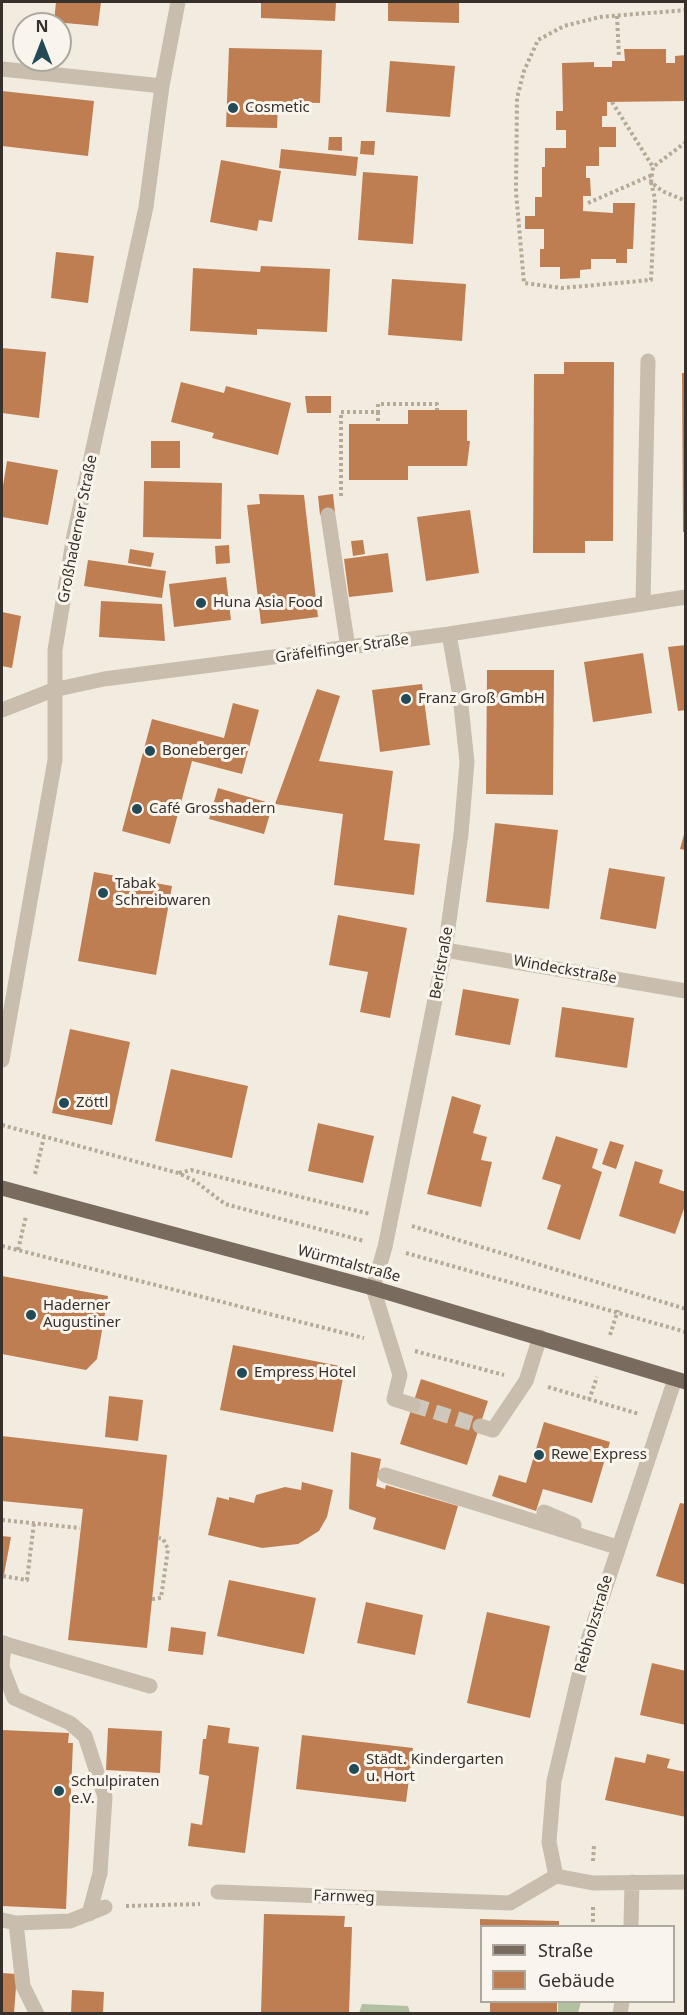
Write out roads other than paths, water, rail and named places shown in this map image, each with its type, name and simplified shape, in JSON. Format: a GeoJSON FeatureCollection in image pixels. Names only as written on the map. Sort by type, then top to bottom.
{"type":"FeatureCollection","features":[{"type":"Feature","properties":{"kind":"main road","name":"Würmtalstraße"},"geometry":{"type":"LineString","coordinates":[[2,1188],[373,1288],[680,1380]]}},
{"type":"Feature","properties":{"kind":"street","name":"Großhaderner Straße"},"geometry":{"type":"LineString","coordinates":[[2,1060],[55,759],[53,690],[55,650],[74,535],[146,207],[162,86],[178,2]]}},
{"type":"Feature","properties":{"kind":"street"},"geometry":{"type":"LineString","coordinates":[[2,69],[162,86]]}},
{"type":"Feature","properties":{"kind":"street"},"geometry":{"type":"LineString","coordinates":[[643,604],[648,361]]}},
{"type":"Feature","properties":{"kind":"street"},"geometry":{"type":"LineString","coordinates":[[328,517],[348,648]]}},
{"type":"Feature","properties":{"kind":"street","name":"Gräfelfinger Straße"},"geometry":{"type":"LineString","coordinates":[[2,710],[53,690],[104,679],[449,634],[686,597]]}},
{"type":"Feature","properties":{"kind":"street","name":"Berlstraße"},"geometry":{"type":"LineString","coordinates":[[373,1288],[385,1247],[445,950],[461,834],[468,762],[449,634]]}},
{"type":"Feature","properties":{"kind":"street","name":"Windeckstraße"},"geometry":{"type":"LineString","coordinates":[[445,950],[686,991]]}},
{"type":"Feature","properties":{"kind":"street"},"geometry":{"type":"LineString","coordinates":[[373,1288],[400,1375],[394,1399],[412,1405]]}},
{"type":"Feature","properties":{"kind":"street"},"geometry":{"type":"LineString","coordinates":[[480,1426],[493,1430],[526,1381],[540,1337]]}},
{"type":"Feature","properties":{"kind":"street","name":"Rebholzstraße"},"geometry":{"type":"LineString","coordinates":[[556,1876],[549,1842],[554,1781],[586,1646],[661,1421],[680,1380]]}},
{"type":"Feature","properties":{"kind":"street"},"geometry":{"type":"LineString","coordinates":[[385,1474],[619,1542]]}},
{"type":"Feature","properties":{"kind":"street"},"geometry":{"type":"LineString","coordinates":[[544,1512],[619,1542]]}},
{"type":"Feature","properties":{"kind":"street"},"geometry":{"type":"LineString","coordinates":[[89,1914],[100,1873],[105,1797],[85,1736],[70,1723],[14,1698],[2,1667],[3,1643],[150,1686]]}},
{"type":"Feature","properties":{"kind":"street"},"geometry":{"type":"LineString","coordinates":[[2,1708],[14,1698]]}},
{"type":"Feature","properties":{"kind":"street"},"geometry":{"type":"LineString","coordinates":[[556,1876],[593,1883],[686,1882]]}},
{"type":"Feature","properties":{"kind":"street","name":"Farnweg"},"geometry":{"type":"LineString","coordinates":[[218,1892],[510,1903],[556,1876]]}},
{"type":"Feature","properties":{"kind":"street"},"geometry":{"type":"LineString","coordinates":[[631,1925],[632,1882]]}},
{"type":"Feature","properties":{"kind":"street"},"geometry":{"type":"LineString","coordinates":[[37,2013],[24,1986],[9,1922],[70,1921],[105,1907]]}},
{"type":"Feature","properties":{"kind":"tunnel"},"geometry":{"type":"LineString","coordinates":[[413,1405],[480,1426]]}},
{"type":"Feature","properties":{"kind":"place","name":"Cosmetic"},"geometry":{"type":"Point","coordinates":[233,108]}},
{"type":"Feature","properties":{"kind":"place","name":"Huna Asia Food"},"geometry":{"type":"Point","coordinates":[201,603]}},
{"type":"Feature","properties":{"kind":"place","name":"Franz Groß GmbH"},"geometry":{"type":"Point","coordinates":[406,699]}},
{"type":"Feature","properties":{"kind":"place","name":"Boneberger"},"geometry":{"type":"Point","coordinates":[150,751]}},
{"type":"Feature","properties":{"kind":"place","name":"Café Grosshadern"},"geometry":{"type":"Point","coordinates":[137,809]}},
{"type":"Feature","properties":{"kind":"place","name":"Tabak Schreibwaren"},"geometry":{"type":"Point","coordinates":[103,893]}},
{"type":"Feature","properties":{"kind":"place","name":"Zöttl"},"geometry":{"type":"Point","coordinates":[64,1103]}},
{"type":"Feature","properties":{"kind":"place","name":"Haderner Augustiner"},"geometry":{"type":"Point","coordinates":[31,1315]}},
{"type":"Feature","properties":{"kind":"place","name":"Empress Hotel"},"geometry":{"type":"Point","coordinates":[242,1373]}},
{"type":"Feature","properties":{"kind":"place","name":"Rewe Express"},"geometry":{"type":"Point","coordinates":[539,1455]}},
{"type":"Feature","properties":{"kind":"place","name":"Städt. Kindergarten u. Hort"},"geometry":{"type":"Point","coordinates":[354,1769]}},
{"type":"Feature","properties":{"kind":"place","name":"Schulpiraten e.V."},"geometry":{"type":"Point","coordinates":[59,1791]}}]}
